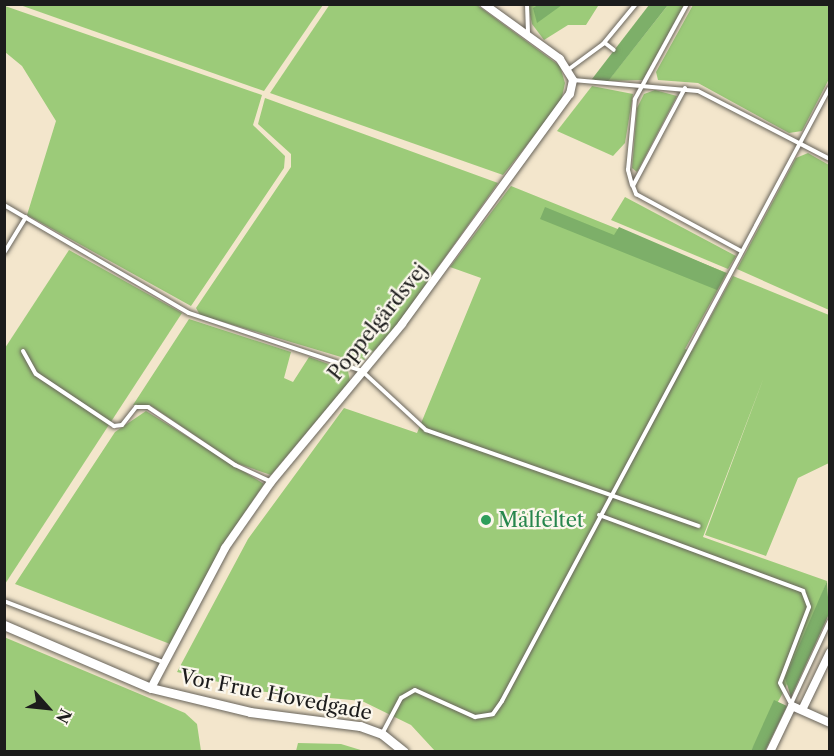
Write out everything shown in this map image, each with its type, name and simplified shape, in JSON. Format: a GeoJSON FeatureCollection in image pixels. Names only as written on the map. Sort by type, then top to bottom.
{"type":"FeatureCollection","features":[{"type":"Feature","properties":{"kind":"street"},"geometry":{"type":"LineString","coordinates":[[484,4],[569,69],[573,80]]}},
{"type":"Feature","properties":{"kind":"street","name":"Poppelgårdsvej"},"geometry":{"type":"LineString","coordinates":[[150,688],[225,548],[271,482],[362,371],[560,110],[573,80]]}},
{"type":"Feature","properties":{"kind":"street","name":"Vor Frue Hovedgade"},"geometry":{"type":"LineString","coordinates":[[4,625],[150,688],[250,712],[382,734],[404,752]]}},
{"type":"Feature","properties":{"kind":"street"},"geometry":{"type":"LineString","coordinates":[[802,710],[830,652]]}},
{"type":"Feature","properties":{"kind":"street"},"geometry":{"type":"LineString","coordinates":[[770,752],[791,705],[830,723]]}},
{"type":"Feature","properties":{"kind":"lane"},"geometry":{"type":"LineString","coordinates":[[526,4],[528,36]]}},
{"type":"Feature","properties":{"kind":"lane"},"geometry":{"type":"LineString","coordinates":[[569,69],[605,43],[636,4]]}},
{"type":"Feature","properties":{"kind":"lane"},"geometry":{"type":"LineString","coordinates":[[687,4],[641,86],[630,122],[628,170],[636,194],[741,251]]}},
{"type":"Feature","properties":{"kind":"lane"},"geometry":{"type":"LineString","coordinates":[[605,43],[614,50]]}},
{"type":"Feature","properties":{"kind":"lane"},"geometry":{"type":"LineString","coordinates":[[573,80],[685,88],[830,159]]}},
{"type":"Feature","properties":{"kind":"lane"},"geometry":{"type":"LineString","coordinates":[[382,734],[401,698],[415,690],[475,717],[493,714],[830,87]]}},
{"type":"Feature","properties":{"kind":"lane"},"geometry":{"type":"LineString","coordinates":[[633,186],[685,88]]}},
{"type":"Feature","properties":{"kind":"lane"},"geometry":{"type":"LineString","coordinates":[[4,205],[189,313],[362,371],[426,430],[699,526]]}},
{"type":"Feature","properties":{"kind":"lane"},"geometry":{"type":"LineString","coordinates":[[4,253],[26,217]]}},
{"type":"Feature","properties":{"kind":"lane"},"geometry":{"type":"LineString","coordinates":[[23,351],[36,374],[114,426],[122,425],[136,407],[148,407],[235,465],[271,482]]}},
{"type":"Feature","properties":{"kind":"lane"},"geometry":{"type":"LineString","coordinates":[[599,515],[803,591],[809,607],[780,683],[791,705]]}},
{"type":"Feature","properties":{"kind":"lane"},"geometry":{"type":"LineString","coordinates":[[4,601],[164,663]]}},
{"type":"Feature","properties":{"kind":"lane"},"geometry":{"type":"LineString","coordinates":[[791,705],[830,620]]}},
{"type":"Feature","properties":{"kind":"green space"},"geometry":{"type":"Polygon","coordinates":[[[330,4],[477,5],[560,66],[565,83],[561,102],[503,175],[270,93],[330,4]]]}},
{"type":"Feature","properties":{"kind":"green space"},"geometry":{"type":"Polygon","coordinates":[[[20,5],[323,5],[264,91],[20,5]]]}},
{"type":"Feature","properties":{"kind":"green space"},"geometry":{"type":"Polygon","coordinates":[[[528,5],[612,5],[598,6],[586,25],[568,25],[544,40],[532,24],[528,5]]]}},
{"type":"Feature","properties":{"kind":"green space"},"geometry":{"type":"Polygon","coordinates":[[[538,5],[562,5],[537,23],[533,8],[538,5]]]}},
{"type":"Feature","properties":{"kind":"green space"},"geometry":{"type":"Polygon","coordinates":[[[649,5],[668,5],[606,84],[592,79],[649,5]]]}},
{"type":"Feature","properties":{"kind":"green space"},"geometry":{"type":"Polygon","coordinates":[[[668,5],[684,5],[643,80],[608,81],[668,5]]]}},
{"type":"Feature","properties":{"kind":"green space"},"geometry":{"type":"Polygon","coordinates":[[[693,5],[829,5],[829,79],[802,131],[789,133],[698,83],[658,80],[656,72],[693,5]]]}},
{"type":"Feature","properties":{"kind":"green space"},"geometry":{"type":"Polygon","coordinates":[[[5,6],[262,95],[253,125],[285,156],[284,168],[191,306],[27,215],[56,121],[22,66],[5,52],[5,6]]]}},
{"type":"Feature","properties":{"kind":"green space"},"geometry":{"type":"Polygon","coordinates":[[[592,86],[633,94],[625,143],[613,156],[557,131],[592,86]]]}},
{"type":"Feature","properties":{"kind":"green space"},"geometry":{"type":"Polygon","coordinates":[[[655,90],[677,96],[637,172],[632,168],[637,108],[644,94],[655,90]]]}},
{"type":"Feature","properties":{"kind":"green space"},"geometry":{"type":"Polygon","coordinates":[[[265,98],[498,183],[388,337],[361,363],[200,315],[196,308],[291,167],[291,154],[258,124],[265,98]]]}},
{"type":"Feature","properties":{"kind":"green space"},"geometry":{"type":"Polygon","coordinates":[[[808,153],[829,165],[829,310],[737,269],[796,158],[808,153]]]}},
{"type":"Feature","properties":{"kind":"green space","name":"Målfeltet"},"geometry":{"type":"Polygon","coordinates":[[[511,186],[727,273],[685,349],[692,351],[733,276],[829,315],[829,463],[798,478],[766,556],[705,535],[764,377],[703,537],[827,581],[785,689],[751,751],[435,751],[411,725],[362,701],[256,691],[177,672],[248,539],[344,408],[417,433],[481,278],[450,267],[511,186]]]}},
{"type":"Feature","properties":{"kind":"green space"},"geometry":{"type":"Polygon","coordinates":[[[625,197],[736,256],[728,269],[611,220],[625,197]]]}},
{"type":"Feature","properties":{"kind":"green space"},"geometry":{"type":"Polygon","coordinates":[[[545,207],[614,235],[619,227],[726,273],[717,290],[540,219],[545,207]]]}},
{"type":"Feature","properties":{"kind":"green space"},"geometry":{"type":"Polygon","coordinates":[[[69,250],[182,313],[5,584],[5,348],[69,250]]]}},
{"type":"Feature","properties":{"kind":"green space"},"geometry":{"type":"Polygon","coordinates":[[[189,319],[291,352],[284,378],[293,382],[309,357],[348,371],[350,381],[271,475],[236,463],[150,405],[133,405],[189,319]]]}},
{"type":"Feature","properties":{"kind":"green space"},"geometry":{"type":"Polygon","coordinates":[[[146,411],[264,484],[222,546],[170,644],[15,584],[115,432],[146,411]]]}},
{"type":"Feature","properties":{"kind":"green space"},"geometry":{"type":"Polygon","coordinates":[[[827,581],[829,614],[791,697],[785,678],[827,581]]]}},
{"type":"Feature","properties":{"kind":"green space"},"geometry":{"type":"Polygon","coordinates":[[[4,637],[185,713],[197,724],[201,751],[5,751],[4,637]]]}},
{"type":"Feature","properties":{"kind":"green space"},"geometry":{"type":"Polygon","coordinates":[[[774,700],[787,706],[765,751],[751,751],[774,700]]]}},
{"type":"Feature","properties":{"kind":"green space"},"geometry":{"type":"Polygon","coordinates":[[[298,743],[341,744],[364,751],[296,751],[298,743]]]}},
{"type":"Feature","properties":{"kind":"place","name":"Målfeltet"},"geometry":{"type":"Point","coordinates":[486,520]}}]}
